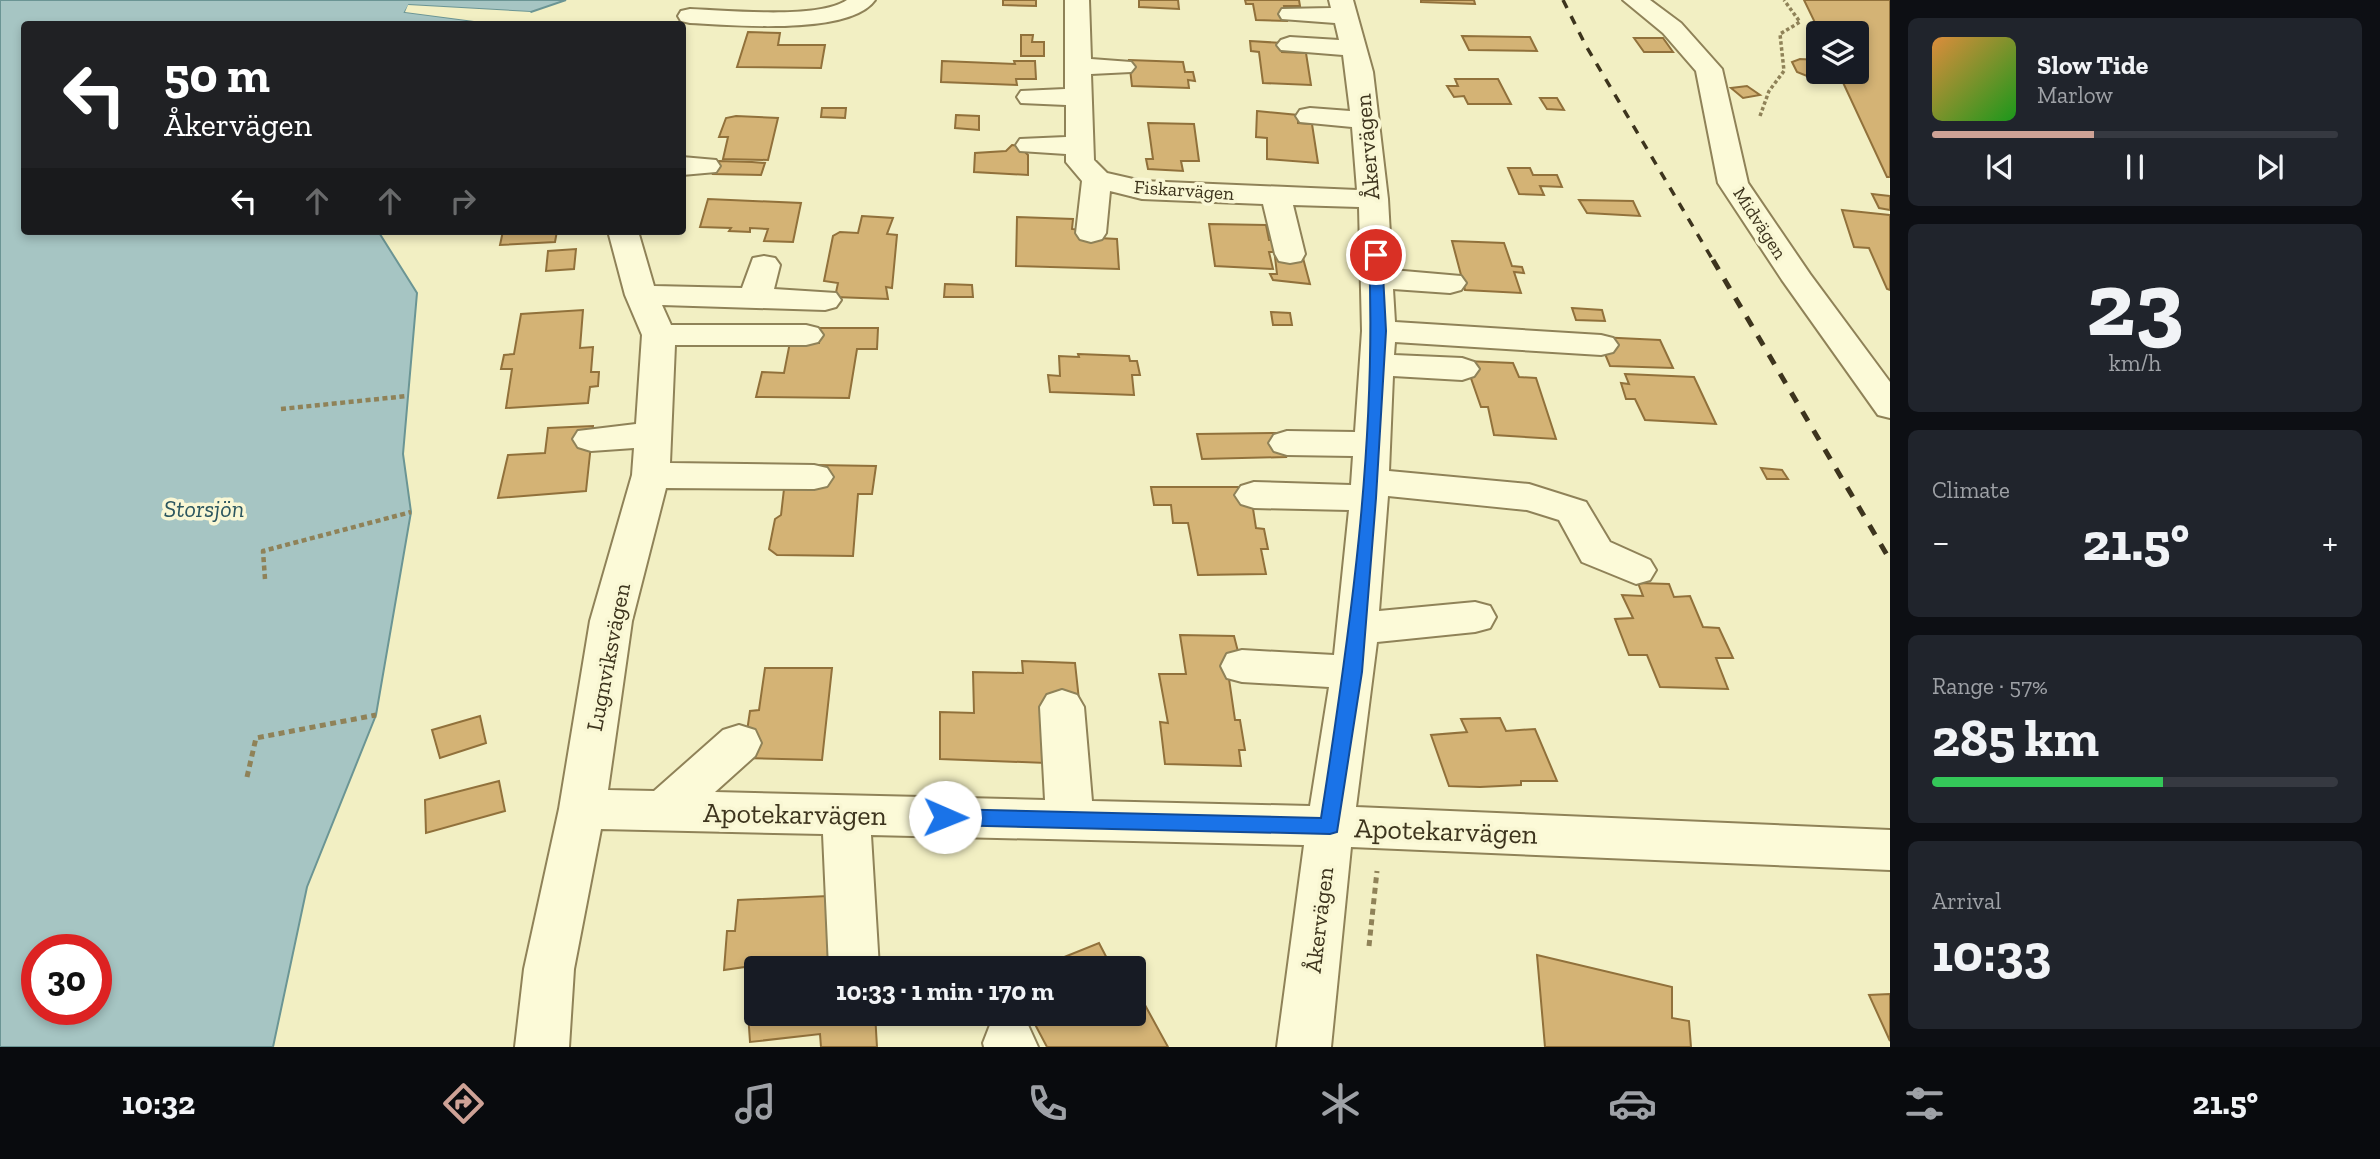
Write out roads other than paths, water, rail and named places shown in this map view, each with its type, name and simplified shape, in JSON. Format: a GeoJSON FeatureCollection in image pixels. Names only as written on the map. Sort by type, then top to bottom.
{"type":"FeatureCollection","features":[{"type":"Feature","properties":{"kind":"street"},"geometry":{"type":"LineString","coordinates":[[684,20],[712,0]]}},
{"type":"Feature","properties":{"kind":"street"},"geometry":{"type":"LineString","coordinates":[[684,20],[802,18],[844,12],[858,6],[863,0]]}},
{"type":"Feature","properties":{"kind":"street"},"geometry":{"type":"LineString","coordinates":[[1077,0],[1080,162],[1097,179],[1091,233]]}},
{"type":"Feature","properties":{"kind":"street","name":"Midvägen"},"geometry":{"type":"LineString","coordinates":[[1635,0],[1672,28],[1709,69],[1733,183],[1798,280],[1890,407]]}},
{"type":"Feature","properties":{"kind":"street"},"geometry":{"type":"LineString","coordinates":[[1291,14],[1343,8]]}},
{"type":"Feature","properties":{"kind":"street","name":"Åkervägen"},"geometry":{"type":"LineString","coordinates":[[1304,1047],[1330,826],[1353,672],[1378,348],[1373,200],[1365,120],[1360,72],[1343,8]]}},
{"type":"Feature","properties":{"kind":"street"},"geometry":{"type":"LineString","coordinates":[[1290,45],[1354,48]]}},
{"type":"Feature","properties":{"kind":"street"},"geometry":{"type":"LineString","coordinates":[[1078,66],[1122,67]]}},
{"type":"Feature","properties":{"kind":"street"},"geometry":{"type":"LineString","coordinates":[[1030,97],[1079,97]]}},
{"type":"Feature","properties":{"kind":"street"},"geometry":{"type":"LineString","coordinates":[[1310,116],[1365,120]]}},
{"type":"Feature","properties":{"kind":"street"},"geometry":{"type":"LineString","coordinates":[[1030,145],[1080,146]]}},
{"type":"Feature","properties":{"kind":"street","name":"Fiskarvägen"},"geometry":{"type":"LineString","coordinates":[[1097,179],[1142,190],[1200,179],[1276,195],[1373,200]]}},
{"type":"Feature","properties":{"kind":"street"},"geometry":{"type":"LineString","coordinates":[[1276,195],[1290,254]]}},
{"type":"Feature","properties":{"kind":"street","name":"Lugnviksvägen"},"geometry":{"type":"LineString","coordinates":[[542,1047],[549,969],[582,809],[611,621],[652,455],[659,335],[641,296],[624,235]]}},
{"type":"Feature","properties":{"kind":"street"},"geometry":{"type":"LineString","coordinates":[[755,299],[764,265]]}},
{"type":"Feature","properties":{"kind":"street"},"geometry":{"type":"LineString","coordinates":[[1377,278],[1450,283]]}},
{"type":"Feature","properties":{"kind":"street"},"geometry":{"type":"LineString","coordinates":[[641,296],[825,300]]}},
{"type":"Feature","properties":{"kind":"street"},"geometry":{"type":"LineString","coordinates":[[659,335],[806,335]]}},
{"type":"Feature","properties":{"kind":"street"},"geometry":{"type":"LineString","coordinates":[[1378,348],[1601,345]]}},
{"type":"Feature","properties":{"kind":"street"},"geometry":{"type":"LineString","coordinates":[[1378,348],[1462,369]]}},
{"type":"Feature","properties":{"kind":"street"},"geometry":{"type":"LineString","coordinates":[[591,439],[652,455],[814,477]]}},
{"type":"Feature","properties":{"kind":"street"},"geometry":{"type":"LineString","coordinates":[[1287,443],[1369,475],[1529,497],[1573,511],[1596,552],[1636,570]]}},
{"type":"Feature","properties":{"kind":"street"},"geometry":{"type":"LineString","coordinates":[[1254,495],[1369,475]]}},
{"type":"Feature","properties":{"kind":"street"},"geometry":{"type":"LineString","coordinates":[[1357,628],[1475,617]]}},
{"type":"Feature","properties":{"kind":"street"},"geometry":{"type":"LineString","coordinates":[[1242,666],[1353,672]]}},
{"type":"Feature","properties":{"kind":"street"},"geometry":{"type":"LineString","coordinates":[[1062,707],[1070,820]]}},
{"type":"Feature","properties":{"kind":"street"},"geometry":{"type":"LineString","coordinates":[[664,811],[739,743]]}},
{"type":"Feature","properties":{"kind":"street","name":"Apotekarvägen"},"geometry":{"type":"LineString","coordinates":[[582,809],[1330,826],[1890,850]]}},
{"type":"Feature","properties":{"kind":"street"},"geometry":{"type":"LineString","coordinates":[[846,815],[853,956]]}},
{"type":"Feature","properties":{"kind":"water","name":"Storsjön"},"geometry":{"type":"Polygon","coordinates":[[[0,0],[566,0],[531,12],[409,5],[405,12],[474,21],[21,21],[21,235],[381,235],[417,293],[403,454],[411,512],[376,715],[307,887],[273,1047],[0,1047],[0,0]]]}},
{"type":"Feature","properties":{"kind":"railway"},"geometry":{"type":"LineString","coordinates":[[1563,0],[1586,46],[1714,262]]}},
{"type":"Feature","properties":{"kind":"railway"},"geometry":{"type":"LineString","coordinates":[[1713,260],[1890,560]]}}]}
